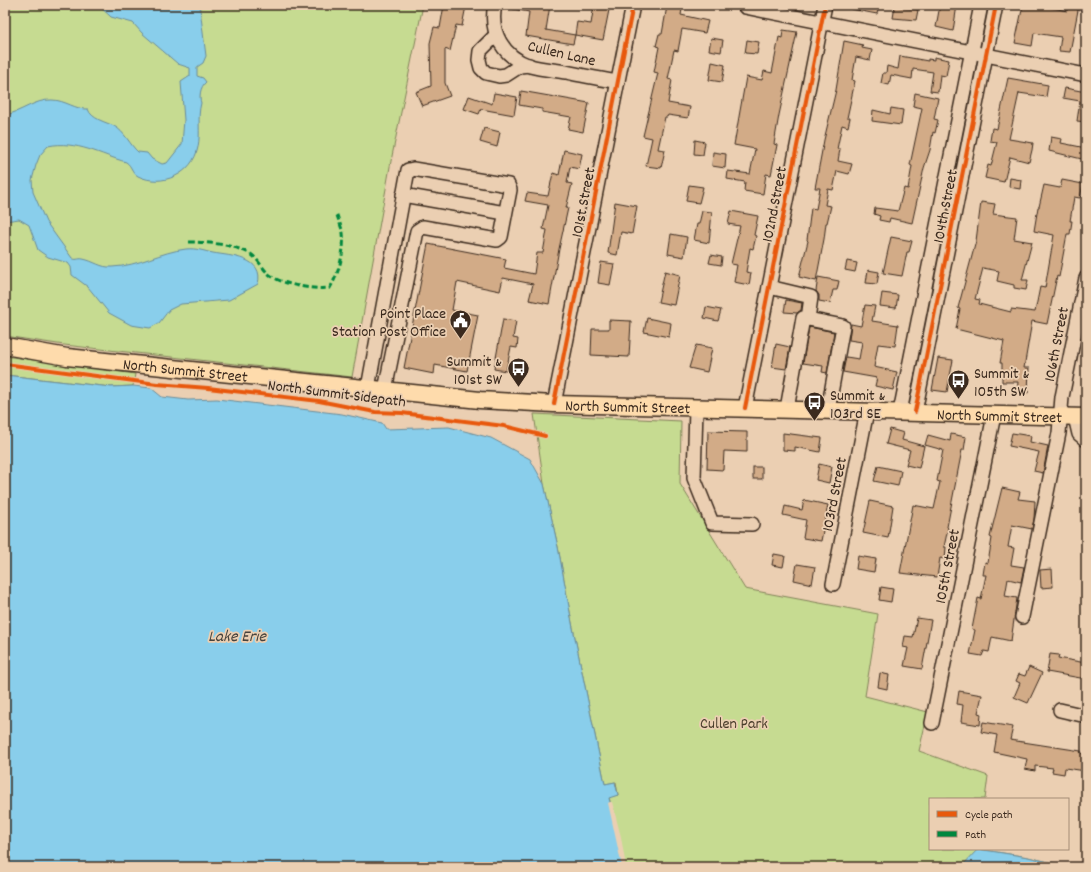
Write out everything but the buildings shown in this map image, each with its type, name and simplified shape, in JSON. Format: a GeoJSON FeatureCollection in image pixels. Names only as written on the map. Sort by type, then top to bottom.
{"type":"FeatureCollection","features":[{"type":"Feature","properties":{"kind":"main road","name":"North Summit Street"},"geometry":{"type":"LineString","coordinates":[[5,346],[67,357],[480,400],[554,404],[1074,417]]}},
{"type":"Feature","properties":{"kind":"street"},"geometry":{"type":"LineString","coordinates":[[495,5],[493,23],[496,35],[480,51],[479,60],[481,68],[486,72],[499,76],[506,75],[520,66],[529,65]]}},
{"type":"Feature","properties":{"kind":"street","name":"101st Street"},"geometry":{"type":"LineString","coordinates":[[554,404],[633,5]]}},
{"type":"Feature","properties":{"kind":"street","name":"102nd Street"},"geometry":{"type":"LineString","coordinates":[[745,408],[825,5]]}},
{"type":"Feature","properties":{"kind":"street","name":"104th Street"},"geometry":{"type":"LineString","coordinates":[[907,412],[936,230],[981,5]]}},
{"type":"Feature","properties":{"kind":"street","name":"104th Street"},"geometry":{"type":"LineString","coordinates":[[907,412],[951,233],[996,5]]}},
{"type":"Feature","properties":{"kind":"street"},"geometry":{"type":"LineString","coordinates":[[745,6],[1086,75]]}},
{"type":"Feature","properties":{"kind":"street","name":"Cullen Lane"},"geometry":{"type":"LineString","coordinates":[[496,35],[503,47],[514,58],[529,65],[618,82]]}},
{"type":"Feature","properties":{"kind":"street"},"geometry":{"type":"LineString","coordinates":[[368,388],[397,226],[403,195],[407,175],[411,169],[505,183],[508,185],[510,190],[501,237],[497,240],[423,227],[416,231],[397,226]]}},
{"type":"Feature","properties":{"kind":"street"},"geometry":{"type":"LineString","coordinates":[[403,195],[506,213]]}},
{"type":"Feature","properties":{"kind":"street","name":"104th Street"},"geometry":{"type":"LineString","coordinates":[[936,230],[951,233]]}},
{"type":"Feature","properties":{"kind":"street"},"geometry":{"type":"LineString","coordinates":[[385,390],[416,231]]}},
{"type":"Feature","properties":{"kind":"street","name":"106th Street"},"geometry":{"type":"LineString","coordinates":[[1022,617],[1059,433],[1074,417],[1062,398],[1086,278]]}},
{"type":"Feature","properties":{"kind":"street"},"geometry":{"type":"LineString","coordinates":[[769,287],[811,296],[808,319]]}},
{"type":"Feature","properties":{"kind":"street"},"geometry":{"type":"LineString","coordinates":[[787,409],[803,318],[843,326],[828,410]]}},
{"type":"Feature","properties":{"kind":"street"},"geometry":{"type":"LineString","coordinates":[[696,408],[694,478],[712,523],[752,524]]}},
{"type":"Feature","properties":{"kind":"street","name":"103rd Street"},"geometry":{"type":"LineString","coordinates":[[833,584],[867,411]]}},
{"type":"Feature","properties":{"kind":"street","name":"105th Street"},"geometry":{"type":"LineString","coordinates":[[932,723],[994,415]]}},
{"type":"Feature","properties":{"kind":"street"},"geometry":{"type":"LineString","coordinates":[[1074,417],[1079,434],[1086,440]]}},
{"type":"Feature","properties":{"kind":"street"},"geometry":{"type":"LineString","coordinates":[[1060,710],[1086,716]]}},
{"type":"Feature","properties":{"kind":"green space"},"geometry":{"type":"Polygon","coordinates":[[[5,5],[423,5],[391,161],[352,377],[64,345],[5,336],[5,5]]]}},
{"type":"Feature","properties":{"kind":"green space"},"geometry":{"type":"Polygon","coordinates":[[[5,356],[135,374],[133,386],[111,387],[5,375],[5,356]]]}},
{"type":"Feature","properties":{"kind":"green space","name":"Cullen Park"},"geometry":{"type":"Polygon","coordinates":[[[534,414],[681,421],[680,484],[745,589],[878,614],[865,696],[928,712],[919,751],[988,776],[985,798],[929,798],[929,850],[984,850],[1028,857],[1069,867],[625,867],[609,797],[618,795],[616,782],[605,784],[544,484],[534,414]]]}},
{"type":"Feature","properties":{"kind":"water"},"geometry":{"type":"Polygon","coordinates":[[[98,5],[202,5],[200,9],[206,56],[203,63],[197,67],[197,76],[203,78],[206,82],[201,89],[200,95],[201,103],[199,114],[198,147],[190,165],[183,171],[175,176],[157,180],[138,176],[126,162],[88,149],[68,145],[48,146],[40,155],[32,180],[33,192],[46,222],[72,258],[75,259],[83,259],[112,267],[140,262],[176,251],[193,249],[237,257],[251,263],[256,268],[259,275],[258,284],[229,300],[181,304],[169,310],[159,323],[150,328],[131,325],[109,313],[88,287],[72,275],[71,267],[68,263],[48,257],[38,250],[29,225],[19,219],[5,221],[5,115],[46,100],[57,100],[79,108],[88,109],[95,118],[118,129],[138,152],[147,153],[152,159],[162,164],[167,163],[182,144],[184,120],[181,82],[190,76],[190,68],[178,64],[142,33],[133,23],[111,17],[98,5]]]}},
{"type":"Feature","properties":{"kind":"water","name":"Lake Erie"},"geometry":{"type":"Polygon","coordinates":[[[5,375],[111,387],[133,386],[151,388],[162,397],[188,400],[217,399],[342,414],[382,423],[386,429],[449,427],[491,438],[530,459],[544,484],[605,784],[615,782],[618,795],[609,798],[625,867],[5,867],[5,375]]]}},
{"type":"Feature","properties":{"kind":"water"},"geometry":{"type":"Polygon","coordinates":[[[977,850],[984,850],[1028,857],[1069,867],[961,867],[977,850]]]}},
{"type":"Feature","properties":{"kind":"pier"},"geometry":{"type":"Polygon","coordinates":[[[612,802],[621,837],[626,867],[622,867],[608,803],[612,802]]]}},
{"type":"Feature","properties":{"kind":"marked path"},"geometry":{"type":"LineString","coordinates":[[189,242],[212,243],[235,247],[252,255],[267,273],[275,279],[290,284],[308,287],[330,288],[339,269],[343,247],[343,233],[336,212]]}},
{"type":"Feature","properties":{"kind":"cycle path"},"geometry":{"type":"LineString","coordinates":[[554,404],[633,5]]}},
{"type":"Feature","properties":{"kind":"cycle path"},"geometry":{"type":"LineString","coordinates":[[745,408],[825,5]]}},
{"type":"Feature","properties":{"kind":"cycle path"},"geometry":{"type":"LineString","coordinates":[[915,412],[996,5]]}},
{"type":"Feature","properties":{"kind":"cycle path","name":"North Summit Sidepath"},"geometry":{"type":"LineString","coordinates":[[5,364],[157,384],[208,388],[319,401],[375,412],[402,413],[504,426],[545,436]]}},
{"type":"Feature","properties":{"kind":"place","name":"Point Place Station Post Office"},"geometry":{"type":"Point","coordinates":[461,340]}},
{"type":"Feature","properties":{"kind":"place","name":"Summit & 101st SW"},"geometry":{"type":"Point","coordinates":[518,388]}},
{"type":"Feature","properties":{"kind":"place","name":"Summit & 105th SW"},"geometry":{"type":"Point","coordinates":[958,400]}},
{"type":"Feature","properties":{"kind":"place","name":"Summit & 103rd SE"},"geometry":{"type":"Point","coordinates":[815,422]}}]}
